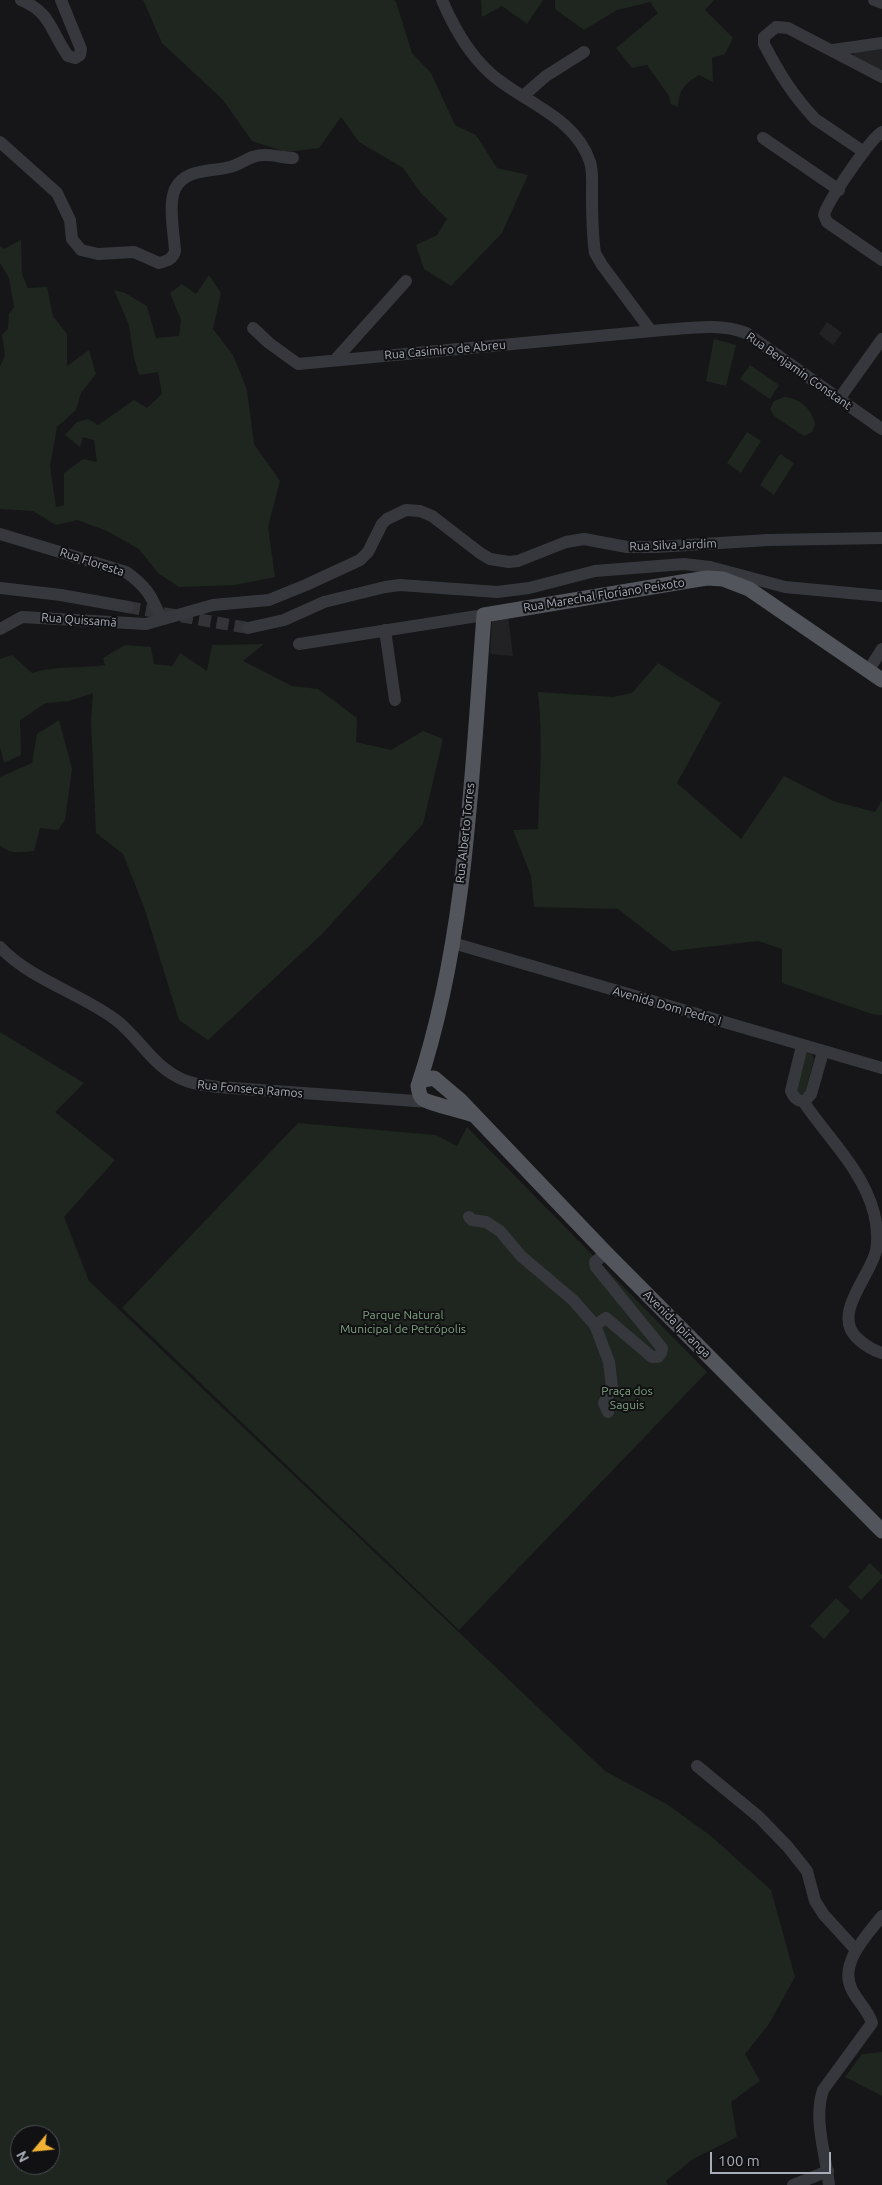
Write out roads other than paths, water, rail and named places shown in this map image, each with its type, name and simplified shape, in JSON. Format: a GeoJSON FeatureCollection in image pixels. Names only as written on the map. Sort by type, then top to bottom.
{"type":"FeatureCollection","features":[{"type":"Feature","properties":{"kind":"main road","name":"Rua Marechal Floriano Peixoto"},"geometry":{"type":"LineString","coordinates":[[484,615],[688,580],[723,579],[749,589],[882,680]]}},
{"type":"Feature","properties":{"kind":"main road","name":"Rua Alberto Torres"},"geometry":{"type":"LineString","coordinates":[[418,1086],[430,1049],[453,943],[468,813],[484,615]]}},
{"type":"Feature","properties":{"kind":"main road"},"geometry":{"type":"LineString","coordinates":[[430,1049],[443,1087],[442,1094],[436,1101],[430,1102],[420,1096],[418,1086],[424,1080],[430,1077],[441,1082]]}},
{"type":"Feature","properties":{"kind":"main road","name":"Avenida Ipiranga"},"geometry":{"type":"LineString","coordinates":[[441,1082],[606,1253],[882,1531]]}},
{"type":"Feature","properties":{"kind":"main road","name":"Avenida Ipiranga"},"geometry":{"type":"LineString","coordinates":[[430,1102],[459,1109],[473,1115]]}},
{"type":"Feature","properties":{"kind":"street"},"geometry":{"type":"LineString","coordinates":[[21,0],[32,5],[47,18],[68,56],[75,58],[80,55],[81,48],[61,0]]}},
{"type":"Feature","properties":{"kind":"street"},"geometry":{"type":"LineString","coordinates":[[442,0],[465,43],[488,72],[502,83],[552,114],[577,138],[585,150],[591,164],[595,253],[606,271],[651,331]]}},
{"type":"Feature","properties":{"kind":"street"},"geometry":{"type":"LineString","coordinates":[[874,0],[882,3]]}},
{"type":"Feature","properties":{"kind":"street"},"geometry":{"type":"LineString","coordinates":[[864,152],[815,119],[786,85],[764,44],[764,37],[776,27],[782,27],[833,50],[882,77]]}},
{"type":"Feature","properties":{"kind":"street"},"geometry":{"type":"LineString","coordinates":[[833,50],[882,43]]}},
{"type":"Feature","properties":{"kind":"street"},"geometry":{"type":"LineString","coordinates":[[523,96],[546,76],[584,52]]}},
{"type":"Feature","properties":{"kind":"street"},"geometry":{"type":"LineString","coordinates":[[882,132],[877,135],[864,152],[825,210],[824,215],[827,222],[882,260]]}},
{"type":"Feature","properties":{"kind":"street"},"geometry":{"type":"LineString","coordinates":[[763,138],[839,190]]}},
{"type":"Feature","properties":{"kind":"street"},"geometry":{"type":"LineString","coordinates":[[0,142],[57,193],[70,220],[72,239],[81,250],[98,254],[134,252],[159,263],[168,261],[173,256],[172,207],[175,189],[182,180],[193,174],[233,166],[244,159],[266,154],[293,158]]}},
{"type":"Feature","properties":{"kind":"street"},"geometry":{"type":"LineString","coordinates":[[335,360],[406,281]]}},
{"type":"Feature","properties":{"kind":"street","name":"Rua Benjamin Constant"},"geometry":{"type":"LineString","coordinates":[[651,331],[731,327],[746,333],[882,429]]}},
{"type":"Feature","properties":{"kind":"street","name":"Rua Casimiro de Abreu"},"geometry":{"type":"LineString","coordinates":[[253,328],[270,344],[298,364],[651,331]]}},
{"type":"Feature","properties":{"kind":"street"},"geometry":{"type":"LineString","coordinates":[[839,399],[882,339]]}},
{"type":"Feature","properties":{"kind":"street","name":"Rua Silva Jardim"},"geometry":{"type":"LineString","coordinates":[[161,619],[213,605],[269,600],[346,568],[364,556],[382,524],[393,514],[406,510],[420,511],[432,516],[480,553],[490,558],[509,562],[518,561],[566,542],[584,540],[627,547],[656,547],[768,540],[882,538]]}},
{"type":"Feature","properties":{"kind":"street","name":"Rua Floresta"},"geometry":{"type":"LineString","coordinates":[[0,534],[126,572],[140,582],[152,596],[161,619]]}},
{"type":"Feature","properties":{"kind":"street"},"geometry":{"type":"LineString","coordinates":[[248,628],[284,620],[324,602],[385,586],[400,585],[497,592],[529,588],[595,571],[684,564],[710,567],[785,587],[882,596]]}},
{"type":"Feature","properties":{"kind":"street"},"geometry":{"type":"LineString","coordinates":[[0,588],[61,595],[128,607]]}},
{"type":"Feature","properties":{"kind":"street","name":"Rua Marechal Floriano Peixoto"},"geometry":{"type":"LineString","coordinates":[[299,644],[484,615]]}},
{"type":"Feature","properties":{"kind":"street","name":"Rua Quissamã"},"geometry":{"type":"LineString","coordinates":[[0,629],[22,617],[131,624],[146,624],[161,619]]}},
{"type":"Feature","properties":{"kind":"street"},"geometry":{"type":"LineString","coordinates":[[385,630],[395,700]]}},
{"type":"Feature","properties":{"kind":"street"},"geometry":{"type":"LineString","coordinates":[[868,671],[882,649]]}},
{"type":"Feature","properties":{"kind":"street","name":"Avenida Dom Pedro I"},"geometry":{"type":"LineString","coordinates":[[453,943],[882,1068]]}},
{"type":"Feature","properties":{"kind":"street","name":"Rua Fonseca Ramos"},"geometry":{"type":"LineString","coordinates":[[0,947],[15,961],[84,999],[116,1021],[160,1065],[184,1081],[218,1087],[430,1102]]}},
{"type":"Feature","properties":{"kind":"street"},"geometry":{"type":"LineString","coordinates":[[802,1046],[791,1091],[796,1099],[803,1101],[853,1169],[873,1212],[876,1228],[876,1250],[870,1268],[851,1303],[847,1319],[849,1328],[862,1343],[882,1352]]}},
{"type":"Feature","properties":{"kind":"street"},"geometry":{"type":"LineString","coordinates":[[803,1101],[811,1094],[823,1052]]}},
{"type":"Feature","properties":{"kind":"street"},"geometry":{"type":"LineString","coordinates":[[396,1100],[412,1092],[418,1086]]}},
{"type":"Feature","properties":{"kind":"street"},"geometry":{"type":"LineString","coordinates":[[469,1217],[472,1220],[486,1222],[500,1231],[520,1256],[573,1300],[595,1325],[609,1362],[612,1388],[604,1403],[608,1412]]}},
{"type":"Feature","properties":{"kind":"street"},"geometry":{"type":"LineString","coordinates":[[595,1325],[606,1318],[652,1357],[658,1357],[661,1354],[662,1348],[658,1341],[596,1266],[595,1262],[606,1253]]}},
{"type":"Feature","properties":{"kind":"street"},"geometry":{"type":"LineString","coordinates":[[697,1766],[759,1817],[788,1847],[807,1872],[815,1901],[824,1915],[856,1950]]}},
{"type":"Feature","properties":{"kind":"street"},"geometry":{"type":"LineString","coordinates":[[829,2185],[819,2116],[820,2101],[823,2090],[877,2020],[870,2015],[855,1996],[848,1982],[848,1970],[856,1950],[882,1916]]}},
{"type":"Feature","properties":{"kind":"street"},"geometry":{"type":"LineString","coordinates":[[793,2185],[828,2171]]}},
{"type":"Feature","properties":{"kind":"tunnel"},"geometry":{"type":"LineString","coordinates":[[128,607],[248,628]]}},
{"type":"Feature","properties":{"kind":"park label","name":"Parque Natural Municipal de Petrópolis"},"geometry":{"type":"Point","coordinates":[403,1322]}},
{"type":"Feature","properties":{"kind":"park label","name":"Praça dos Saguis"},"geometry":{"type":"Point","coordinates":[627,1398]}}]}
